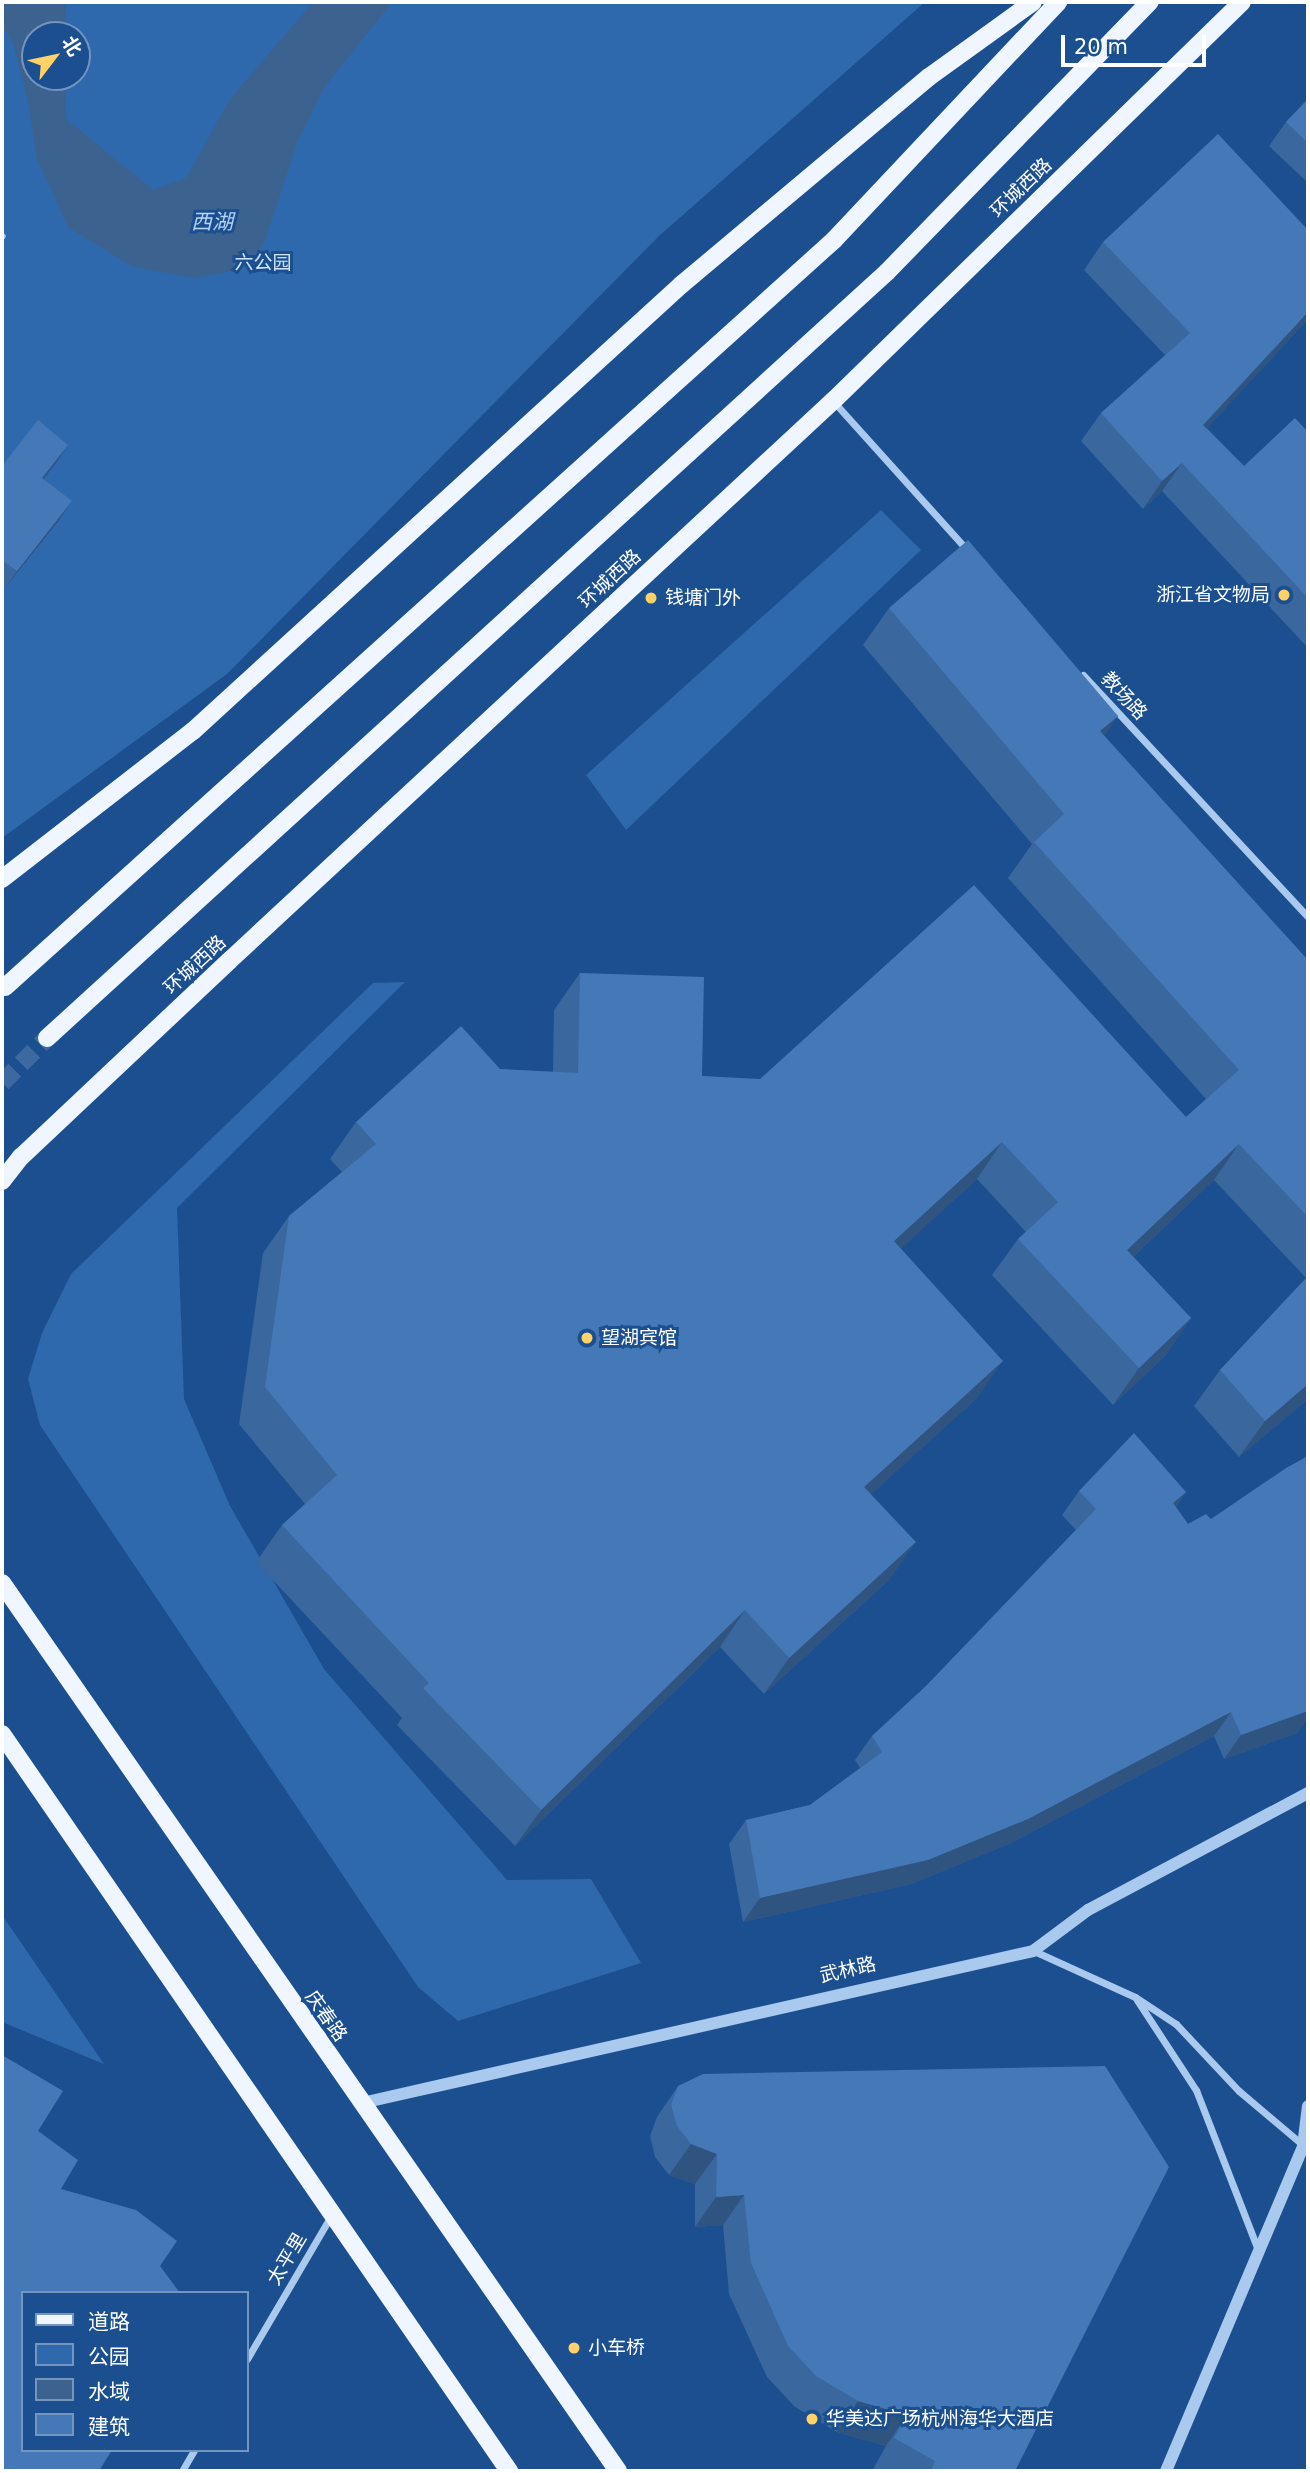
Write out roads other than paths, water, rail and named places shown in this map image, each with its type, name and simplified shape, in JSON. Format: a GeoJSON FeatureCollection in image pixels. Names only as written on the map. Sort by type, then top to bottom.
{"type":"FeatureCollection","features":[{"type":"Feature","properties":{"kind":"main road"},"geometry":{"type":"LineString","coordinates":[[2,879],[193,731],[681,285],[929,77],[1033,2]]}},
{"type":"Feature","properties":{"kind":"main road"},"geometry":{"type":"LineString","coordinates":[[5,987],[834,240],[1058,2]]}},
{"type":"Feature","properties":{"kind":"main road","name":"环城西路"},"geometry":{"type":"LineString","coordinates":[[47,1038],[887,272],[1150,2]]}},
{"type":"Feature","properties":{"kind":"main road","name":"环城西路"},"geometry":{"type":"LineString","coordinates":[[2,1181],[21,1157],[209,980],[833,401],[1242,2]]}},
{"type":"Feature","properties":{"kind":"main road","name":"庆春路"},"geometry":{"type":"LineString","coordinates":[[2,1583],[618,2471]]}},
{"type":"Feature","properties":{"kind":"main road"},"geometry":{"type":"LineString","coordinates":[[2,1734],[509,2471]]}},
{"type":"Feature","properties":{"kind":"street"},"geometry":{"type":"LineString","coordinates":[[833,401],[975,559]]}},
{"type":"Feature","properties":{"kind":"street","name":"教场路"},"geometry":{"type":"LineString","coordinates":[[1079,670],[1308,917]]}},
{"type":"Feature","properties":{"kind":"street","name":"武林路"},"geometry":{"type":"LineString","coordinates":[[362,2104],[1033,1951],[1087,1910],[1308,1793]]}},
{"type":"Feature","properties":{"kind":"street"},"geometry":{"type":"LineString","coordinates":[[1033,1951],[1135,1997],[1176,2024],[1239,2091],[1306,2145]]}},
{"type":"Feature","properties":{"kind":"street"},"geometry":{"type":"LineString","coordinates":[[1135,1997],[1196,2090],[1258,2251]]}},
{"type":"Feature","properties":{"kind":"street"},"geometry":{"type":"LineString","coordinates":[[1166,2471],[1258,2251],[1306,2145],[1308,2106]]}},
{"type":"Feature","properties":{"kind":"street","name":"太平里"},"geometry":{"type":"LineString","coordinates":[[248,2357],[333,2213]]}},
{"type":"Feature","properties":{"kind":"street"},"geometry":{"type":"LineString","coordinates":[[182,2471],[193,2452]]}},
{"type":"Feature","properties":{"kind":"water","name":"西湖"},"geometry":{"type":"Polygon","coordinates":[[[2,2],[66,2],[66,21],[21,21],[21,74],[13,44],[2,25],[2,2]]]}},
{"type":"Feature","properties":{"kind":"water","name":"西湖"},"geometry":{"type":"Polygon","coordinates":[[[313,2],[392,2],[324,88],[297,143],[264,243],[242,269],[196,278],[133,267],[68,227],[37,159],[25,91],[66,91],[66,119],[153,190],[186,178],[230,99],[313,2]]]}},
{"type":"Feature","properties":{"kind":"tunnel"},"geometry":{"type":"LineString","coordinates":[[2,1083],[47,1038]]}},
{"type":"Feature","properties":{"kind":"place","name":"浙江省文物局"},"geometry":{"type":"Point","coordinates":[1284,595]}},
{"type":"Feature","properties":{"kind":"place","name":"钱塘门外"},"geometry":{"type":"Point","coordinates":[651,598]}},
{"type":"Feature","properties":{"kind":"place","name":"望湖宾馆"},"geometry":{"type":"Point","coordinates":[587,1338]}},
{"type":"Feature","properties":{"kind":"place","name":"小车桥"},"geometry":{"type":"Point","coordinates":[574,2348]}},
{"type":"Feature","properties":{"kind":"place","name":"华美达广场杭州海华大酒店"},"geometry":{"type":"Point","coordinates":[812,2419]}},
{"type":"Feature","properties":{"kind":"park label","name":"六公园"},"geometry":{"type":"Point","coordinates":[263,263]}}]}
